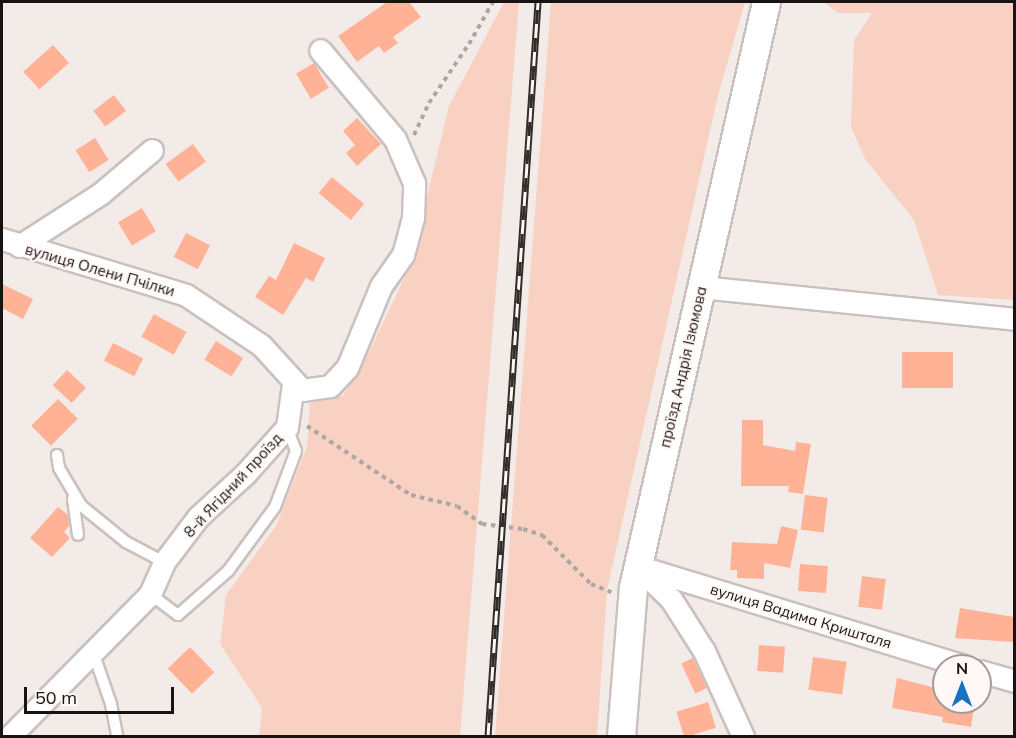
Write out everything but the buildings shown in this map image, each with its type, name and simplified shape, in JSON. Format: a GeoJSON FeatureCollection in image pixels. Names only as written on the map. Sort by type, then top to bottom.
{"type":"FeatureCollection","features":[{"type":"Feature","properties":{"kind":"street","name":"проїзд Андрія Ізюмова"},"geometry":{"type":"LineString","coordinates":[[621,736],[628,628],[637,566],[766,2]]}},
{"type":"Feature","properties":{"kind":"street"},"geometry":{"type":"LineString","coordinates":[[293,384],[302,390],[318,391],[340,379],[381,286],[403,255],[415,198],[405,154],[320,50]]}},
{"type":"Feature","properties":{"kind":"street","name":"вулиця Олени Пчілки"},"geometry":{"type":"LineString","coordinates":[[10,243],[100,194],[152,150]]}},
{"type":"Feature","properties":{"kind":"street","name":"вулиця Олени Пчілки"},"geometry":{"type":"LineString","coordinates":[[10,243],[186,295],[261,345],[293,384]]}},
{"type":"Feature","properties":{"kind":"street"},"geometry":{"type":"LineString","coordinates":[[701,286],[1014,319]]}},
{"type":"Feature","properties":{"kind":"street","name":"8-й Ягідний проїзд"},"geometry":{"type":"LineString","coordinates":[[10,736],[150,594],[164,562],[198,517],[245,474],[288,420],[293,384]]}},
{"type":"Feature","properties":{"kind":"street"},"geometry":{"type":"LineString","coordinates":[[637,566],[670,599],[704,651],[742,736]]}},
{"type":"Feature","properties":{"kind":"street","name":"вулиця Вадима Кришталя"},"geometry":{"type":"LineString","coordinates":[[637,566],[932,656]]}},
{"type":"Feature","properties":{"kind":"street"},"geometry":{"type":"LineString","coordinates":[[992,675],[1014,681]]}},
{"type":"Feature","properties":{"kind":"lane"},"geometry":{"type":"LineString","coordinates":[[150,594],[178,615],[228,571],[275,507],[296,450],[288,420]]}},
{"type":"Feature","properties":{"kind":"lane"},"geometry":{"type":"LineString","coordinates":[[57,455],[59,468],[81,505],[73,499]]}},
{"type":"Feature","properties":{"kind":"lane"},"geometry":{"type":"LineString","coordinates":[[73,499],[126,542],[164,562]]}},
{"type":"Feature","properties":{"kind":"lane"},"geometry":{"type":"LineString","coordinates":[[73,499],[78,535]]}},
{"type":"Feature","properties":{"kind":"lane"},"geometry":{"type":"LineString","coordinates":[[93,652],[111,704],[117,736]]}},
{"type":"Feature","properties":{"kind":"path"},"geometry":{"type":"LineString","coordinates":[[405,154],[429,103],[469,44],[493,2]]}},
{"type":"Feature","properties":{"kind":"path"},"geometry":{"type":"LineString","coordinates":[[288,420],[411,495],[457,506],[482,524],[524,529],[542,535],[591,584],[612,592]]}},
{"type":"Feature","properties":{"kind":"shaded area"},"geometry":{"type":"Polygon","coordinates":[[[504,2],[519,2],[460,736],[259,736],[262,708],[220,644],[226,595],[276,526],[307,447],[310,403],[343,396],[370,350],[410,266],[449,106],[504,2]]]}},
{"type":"Feature","properties":{"kind":"shaded area"},"geometry":{"type":"Polygon","coordinates":[[[551,2],[745,2],[718,95],[607,590],[597,736],[495,736],[551,2]]]}},
{"type":"Feature","properties":{"kind":"shaded area"},"geometry":{"type":"Polygon","coordinates":[[[824,2],[1014,2],[1014,300],[938,295],[914,220],[865,159],[851,127],[854,40],[872,13],[838,13],[824,2]]]}},
{"type":"Feature","properties":{"kind":"railway"},"geometry":{"type":"LineString","coordinates":[[488,736],[538,2]]}}]}
